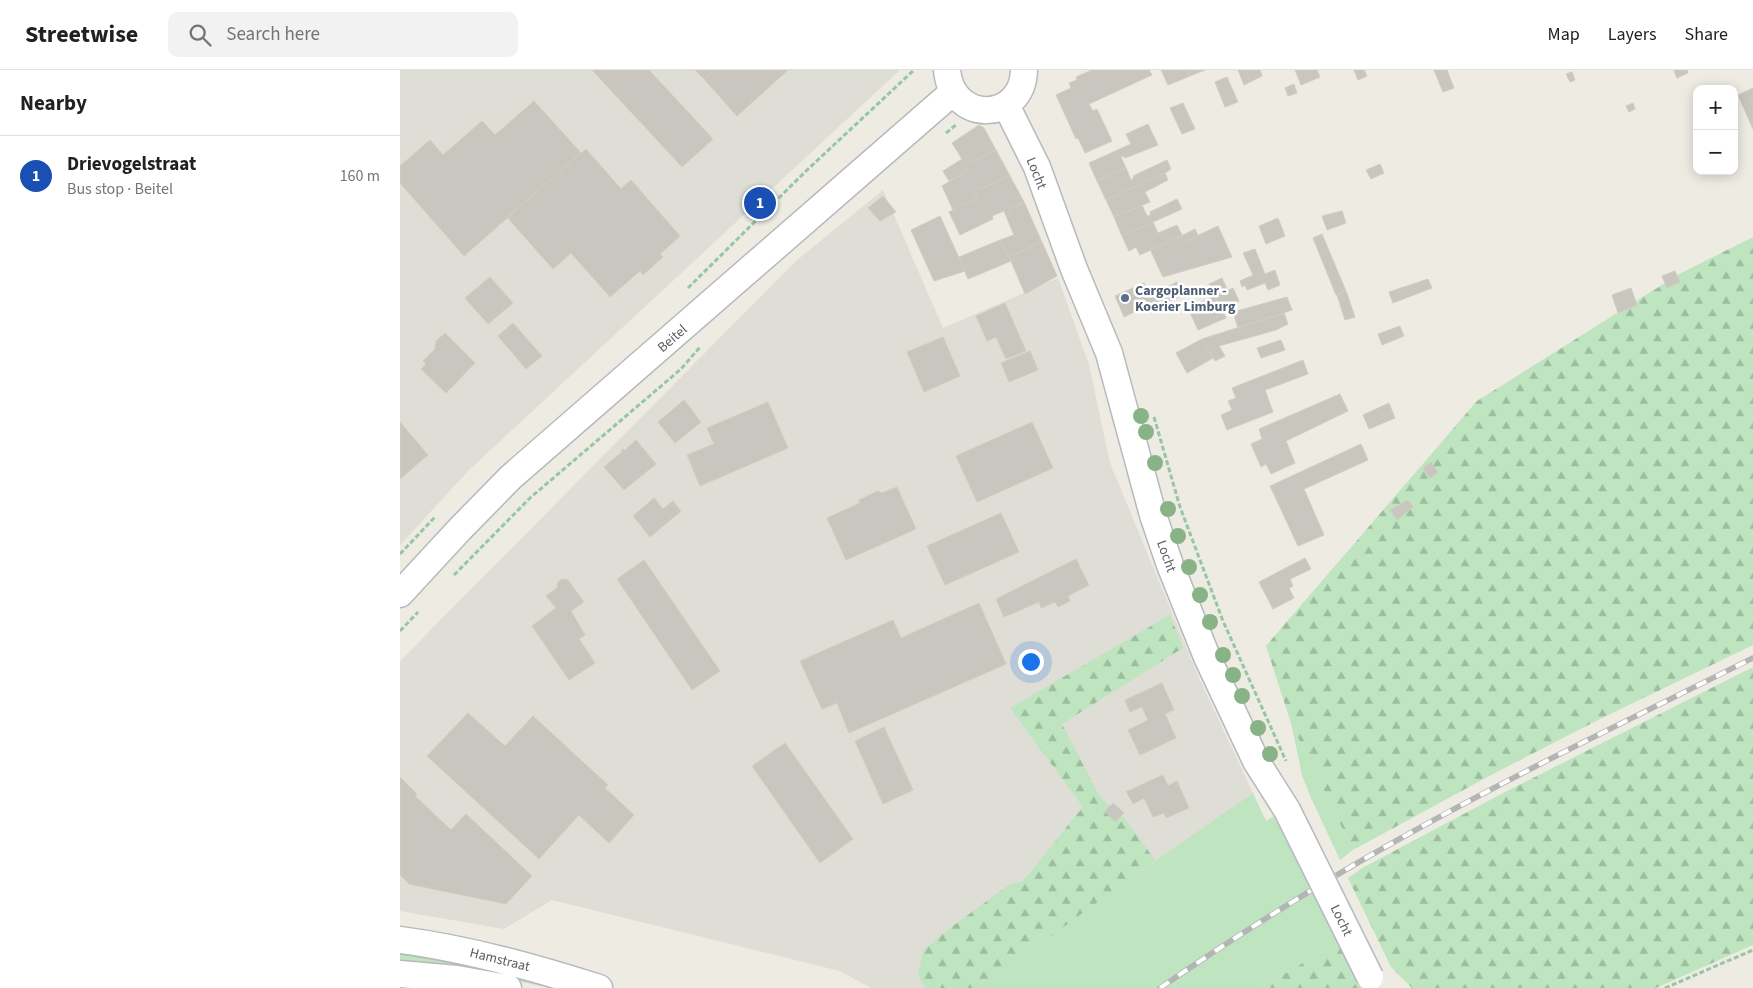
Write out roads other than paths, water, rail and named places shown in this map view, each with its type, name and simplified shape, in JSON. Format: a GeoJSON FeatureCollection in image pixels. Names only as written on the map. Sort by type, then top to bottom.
{"type":"FeatureCollection","features":[{"type":"Feature","properties":{"kind":"street"},"geometry":{"type":"LineString","coordinates":[[950,81],[963,103],[975,109],[996,109],[1006,105],[1014,98],[1024,80],[1024,70]]}},
{"type":"Feature","properties":{"kind":"street","name":"Beitel"},"geometry":{"type":"LineString","coordinates":[[400,594],[511,477],[950,81]]}},
{"type":"Feature","properties":{"kind":"street","name":"Locht"},"geometry":{"type":"LineString","coordinates":[[1006,105],[1037,167],[1074,269],[1109,353],[1153,515],[1170,565],[1206,657],[1256,761],[1287,810],[1372,982]]}},
{"type":"Feature","properties":{"kind":"street","name":"Hamstraat"},"geometry":{"type":"LineString","coordinates":[[400,940],[470,951],[551,972],[599,988]]}},
{"type":"Feature","properties":{"kind":"street","name":"Hamstraat"},"geometry":{"type":"LineString","coordinates":[[400,974],[457,979],[508,988]]}},
{"type":"Feature","properties":{"kind":"railway"},"geometry":{"type":"LineString","coordinates":[[1160,988],[1276,912],[1394,842],[1527,771],[1753,658]]}},
{"type":"Feature","properties":{"kind":"place","name":"Drievogelstraat"},"geometry":{"type":"Point","coordinates":[760,203]}},
{"type":"Feature","properties":{"kind":"place","name":"Cargoplanner - Koerier Limburg"},"geometry":{"type":"Point","coordinates":[1125,298]}}]}
